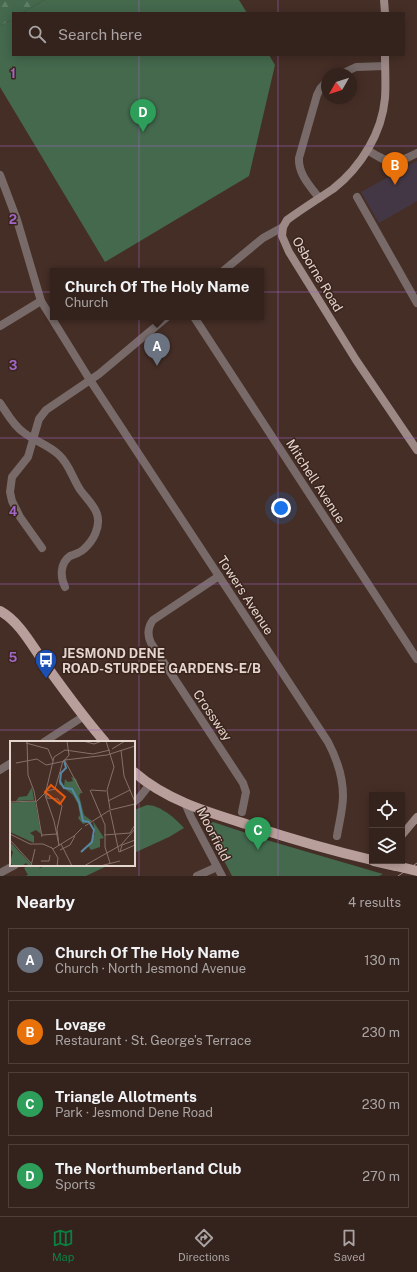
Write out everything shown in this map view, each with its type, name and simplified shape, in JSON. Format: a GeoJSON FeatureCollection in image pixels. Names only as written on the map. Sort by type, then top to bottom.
{"type":"FeatureCollection","features":[{"type":"Feature","properties":{"kind":"main road"},"geometry":{"type":"LineString","coordinates":[[384,0],[385,12]]}},
{"type":"Feature","properties":{"kind":"main road","name":"Osborne Road"},"geometry":{"type":"LineString","coordinates":[[385,56],[385,98],[383,111],[376,134],[367,150],[345,178],[292,217],[283,227],[282,236],[293,257],[356,360],[417,450]]}},
{"type":"Feature","properties":{"kind":"main road"},"geometry":{"type":"LineString","coordinates":[[0,611],[12,619],[104,741]]}},
{"type":"Feature","properties":{"kind":"main road"},"geometry":{"type":"LineString","coordinates":[[135,773],[165,794],[185,803],[295,840],[369,860]]}},
{"type":"Feature","properties":{"kind":"main road"},"geometry":{"type":"LineString","coordinates":[[405,831],[417,817]]}},
{"type":"Feature","properties":{"kind":"main road"},"geometry":{"type":"LineString","coordinates":[[392,864],[417,871]]}},
{"type":"Feature","properties":{"kind":"street"},"geometry":{"type":"LineString","coordinates":[[354,68],[385,66]]}},
{"type":"Feature","properties":{"kind":"street"},"geometry":{"type":"LineString","coordinates":[[319,198],[302,176],[298,164],[317,95],[321,88]]}},
{"type":"Feature","properties":{"kind":"street"},"geometry":{"type":"LineString","coordinates":[[367,150],[389,162],[402,161],[417,153]]}},
{"type":"Feature","properties":{"kind":"street","name":"Towers Avenue"},"geometry":{"type":"LineString","coordinates":[[0,175],[17,220],[41,301],[50,316]]}},
{"type":"Feature","properties":{"kind":"street"},"geometry":{"type":"LineString","coordinates":[[357,197],[417,303]]}},
{"type":"Feature","properties":{"kind":"street"},"geometry":{"type":"LineString","coordinates":[[227,268],[263,238],[283,227]]}},
{"type":"Feature","properties":{"kind":"street"},"geometry":{"type":"LineString","coordinates":[[0,326],[41,301]]}},
{"type":"Feature","properties":{"kind":"street","name":"Towers Avenue"},"geometry":{"type":"LineString","coordinates":[[53,320],[90,380],[328,742],[339,767],[342,784],[343,796],[337,836]]}},
{"type":"Feature","properties":{"kind":"street"},"geometry":{"type":"LineString","coordinates":[[42,548],[20,517],[12,501],[10,492],[12,478],[28,456],[37,423],[42,414],[90,380],[163,320]]}},
{"type":"Feature","properties":{"kind":"street","name":"Mitchell Avenue"},"geometry":{"type":"LineString","coordinates":[[196,320],[417,658]]}},
{"type":"Feature","properties":{"kind":"street"},"geometry":{"type":"LineString","coordinates":[[0,403],[22,432],[53,449],[60,455],[66,463],[77,485],[94,507],[97,514],[97,529],[94,536],[83,549],[66,560],[63,566],[61,577],[65,587]]}},
{"type":"Feature","properties":{"kind":"street","name":"Crossway"},"geometry":{"type":"LineString","coordinates":[[219,576],[153,620],[149,626],[148,635],[151,643],[243,782],[246,792],[242,812]]}},
{"type":"Feature","properties":{"kind":"street"},"geometry":{"type":"LineString","coordinates":[[46,741],[84,716]]}},
{"type":"Feature","properties":{"kind":"street"},"geometry":{"type":"LineString","coordinates":[[0,770],[10,764]]}},
{"type":"Feature","properties":{"kind":"street"},"geometry":{"type":"LineString","coordinates":[[135,801],[150,784]]}},
{"type":"Feature","properties":{"kind":"street","name":"Moorfield"},"geometry":{"type":"LineString","coordinates":[[185,803],[222,876]]}},
{"type":"Feature","properties":{"kind":"street"},"geometry":{"type":"LineString","coordinates":[[0,873],[12,866]]}},
{"type":"Feature","properties":{"kind":"street"},"geometry":{"type":"LineString","coordinates":[[197,876],[217,867]]}},
{"type":"Feature","properties":{"kind":"shaded area"},"geometry":{"type":"Polygon","coordinates":[[[417,161],[417,201],[379,223],[361,192],[417,161]]]}},
{"type":"Feature","properties":{"kind":"green space"},"geometry":{"type":"Polygon","coordinates":[[[0,0],[44,0],[24,12],[12,12],[12,20],[0,26],[0,0]]]}},
{"type":"Feature","properties":{"kind":"green space"},"geometry":{"type":"Polygon","coordinates":[[[44,0],[239,0],[246,12],[24,12],[44,0]]]}},
{"type":"Feature","properties":{"kind":"green space"},"geometry":{"type":"Polygon","coordinates":[[[12,20],[12,56],[270,56],[275,65],[249,176],[105,262],[0,87],[0,26],[12,20]]]}},
{"type":"Feature","properties":{"kind":"green space"},"geometry":{"type":"Polygon","coordinates":[[[147,805],[157,807],[172,816],[184,828],[169,837],[135,853],[135,810],[147,805]]]}},
{"type":"Feature","properties":{"kind":"green space"},"geometry":{"type":"Polygon","coordinates":[[[213,822],[270,841],[383,874],[379,876],[232,876],[206,826],[213,822]]]}},
{"type":"Feature","properties":{"kind":"green space"},"geometry":{"type":"Polygon","coordinates":[[[28,866],[39,866],[40,868],[45,866],[107,866],[86,876],[25,876],[28,875],[24,868],[28,866]]]}},
{"type":"Feature","properties":{"kind":"tram line"},"geometry":{"type":"LineString","coordinates":[[398,876],[417,863]]}},
{"type":"Feature","properties":{"kind":"place","name":"The Northumberland Club"},"geometry":{"type":"Point","coordinates":[143,132]}},
{"type":"Feature","properties":{"kind":"place","name":"Lovage"},"geometry":{"type":"Point","coordinates":[395,185]}},
{"type":"Feature","properties":{"kind":"place","name":"Church Of The Holy Name"},"geometry":{"type":"Point","coordinates":[157,366]}},
{"type":"Feature","properties":{"kind":"place","name":"JESMOND DENE ROAD-STURDEE GARDENS-E/B"},"geometry":{"type":"Point","coordinates":[46,680]}},
{"type":"Feature","properties":{"kind":"place","name":"Triangle Allotments"},"geometry":{"type":"Point","coordinates":[258,850]}}]}
